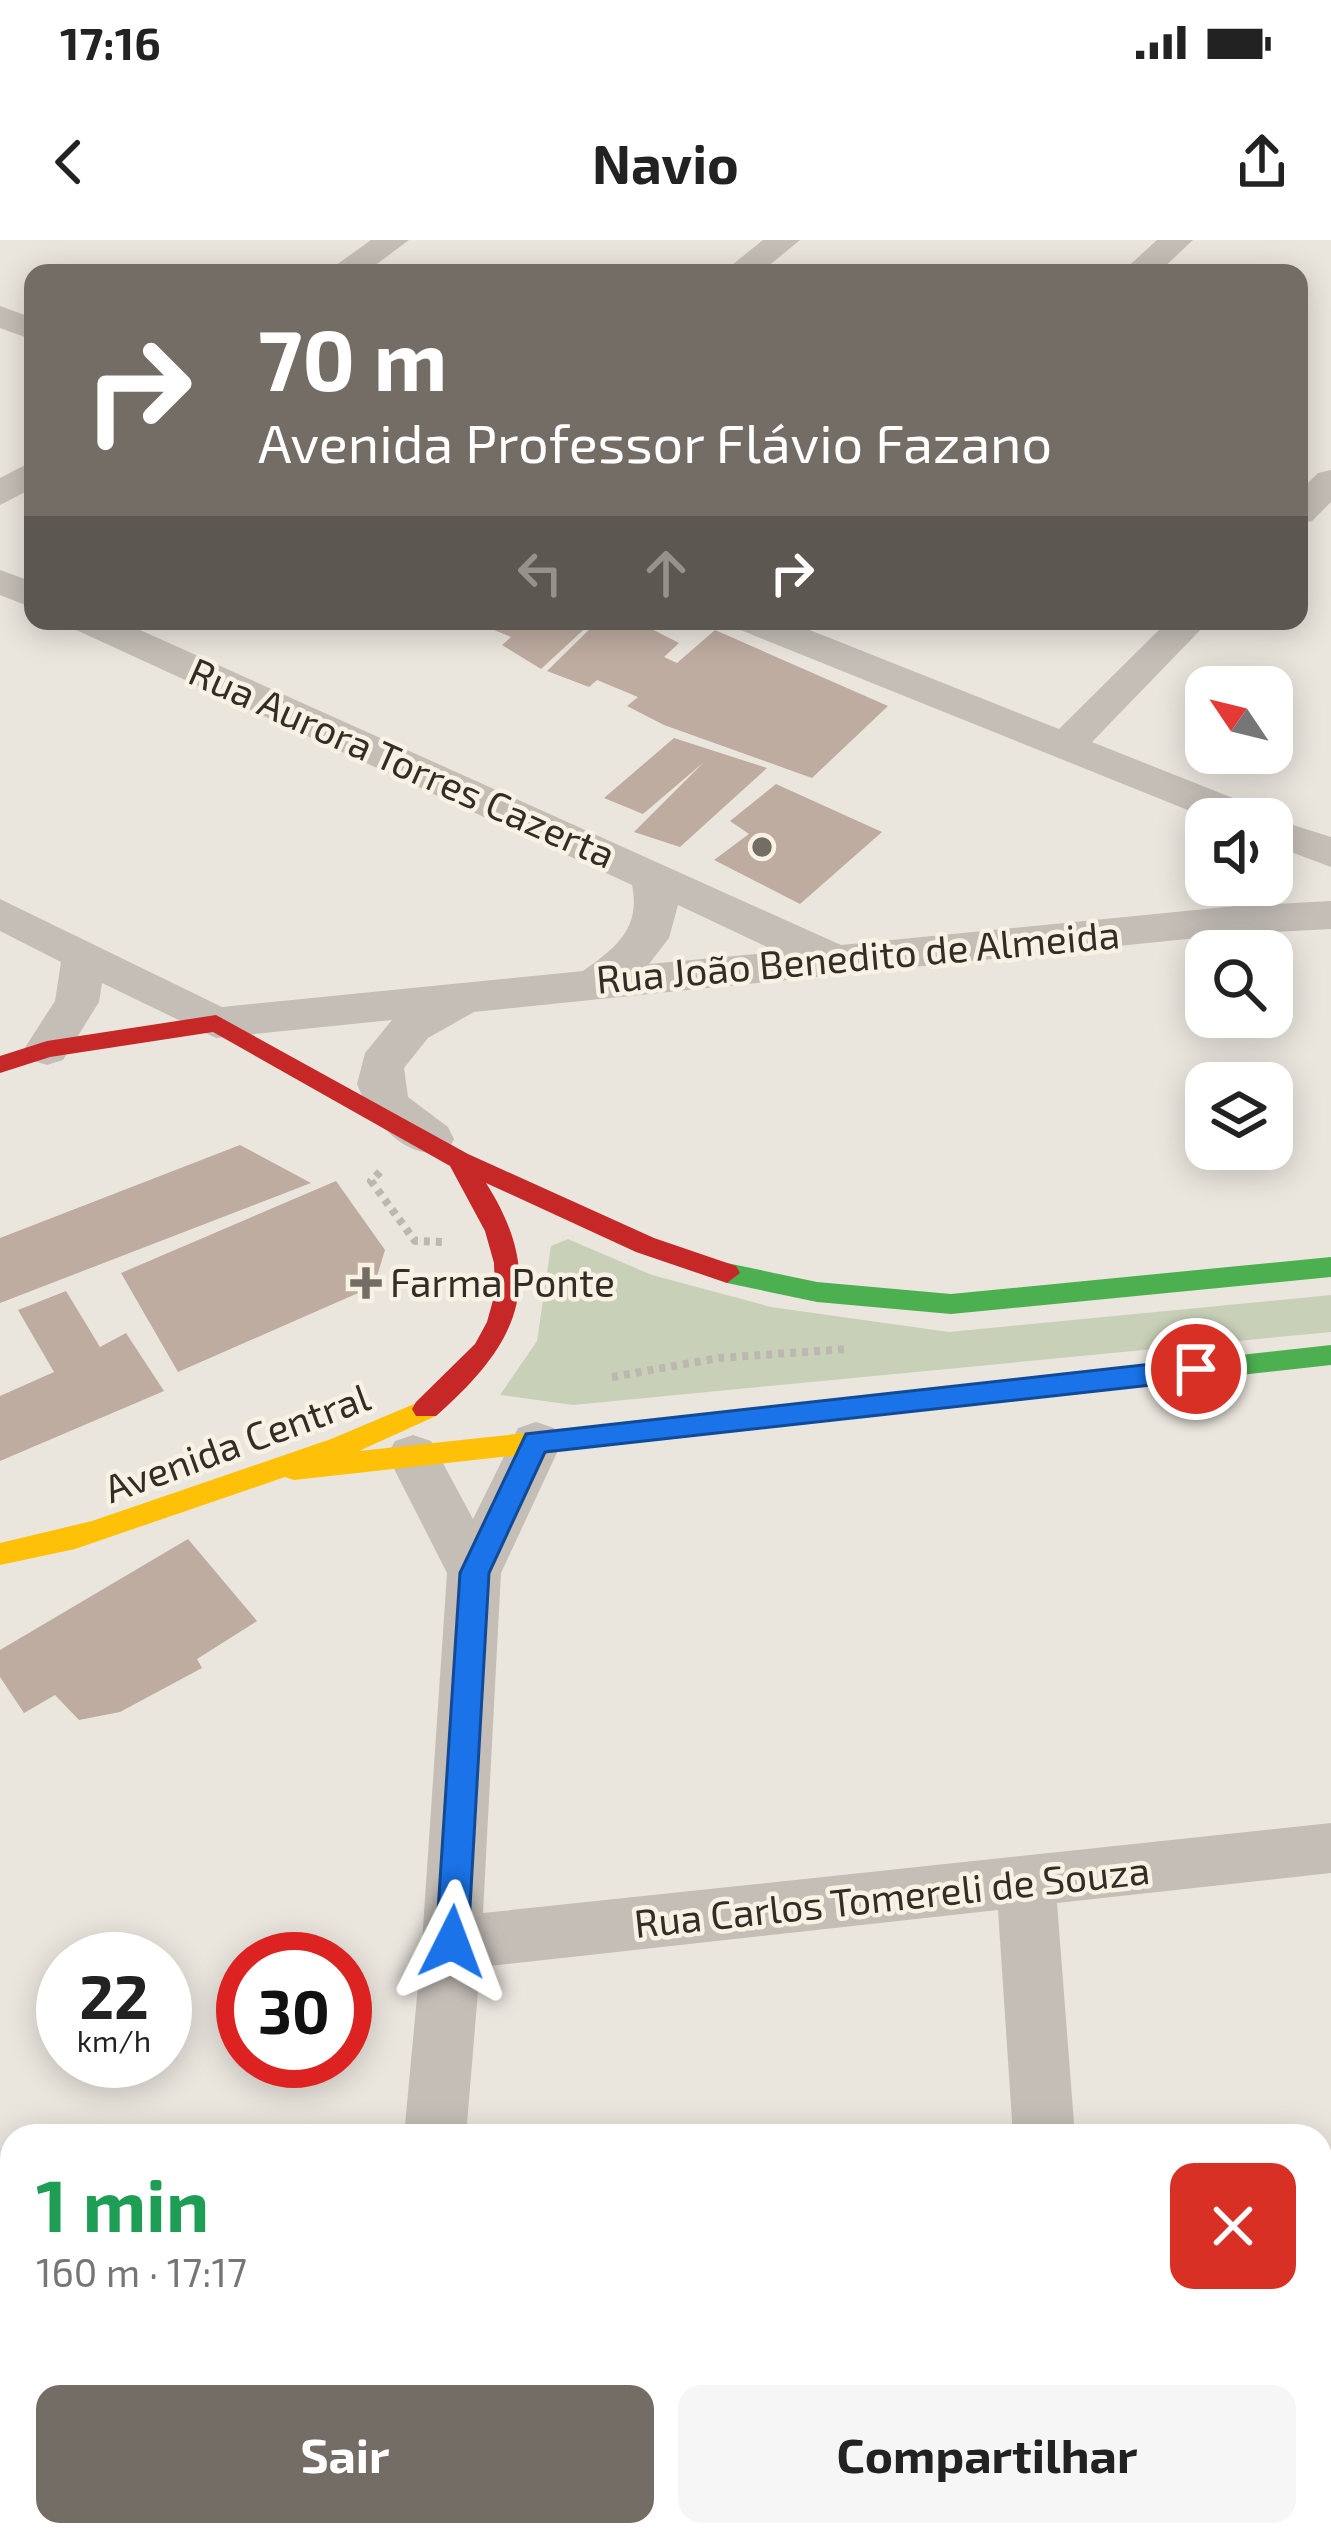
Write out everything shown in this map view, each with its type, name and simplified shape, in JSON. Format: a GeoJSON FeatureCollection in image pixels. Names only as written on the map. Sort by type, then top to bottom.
{"type":"FeatureCollection","features":[{"type":"Feature","properties":{"kind":"street"},"geometry":{"type":"LineString","coordinates":[[356,264],[393,240]]}},
{"type":"Feature","properties":{"kind":"street"},"geometry":{"type":"LineString","coordinates":[[751,264],[784,240]]}},
{"type":"Feature","properties":{"kind":"street"},"geometry":{"type":"LineString","coordinates":[[1149,264],[1178,240]]}},
{"type":"Feature","properties":{"kind":"street"},"geometry":{"type":"LineString","coordinates":[[1308,504],[1331,481]]}},
{"type":"Feature","properties":{"kind":"street","name":"Rua Aurora Torres Cazerta"},"geometry":{"type":"LineString","coordinates":[[108,630],[841,963]]}},
{"type":"Feature","properties":{"kind":"street"},"geometry":{"type":"LineString","coordinates":[[775,630],[1196,798]]}},
{"type":"Feature","properties":{"kind":"street"},"geometry":{"type":"LineString","coordinates":[[1065,746],[1181,630]]}},
{"type":"Feature","properties":{"kind":"street"},"geometry":{"type":"LineString","coordinates":[[1293,838],[1331,853]]}},
{"type":"Feature","properties":{"kind":"street","name":"Rua Aurora Torres Cazerta"},"geometry":{"type":"LineString","coordinates":[[598,982],[632,959],[649,933],[660,905],[652,876]]}},
{"type":"Feature","properties":{"kind":"street","name":"Rua João Benedito de Almeida"},"geometry":{"type":"LineString","coordinates":[[1236,920],[1331,899]]}},
{"type":"Feature","properties":{"kind":"street"},"geometry":{"type":"LineString","coordinates":[[1236,920],[1248,906]]}},
{"type":"Feature","properties":{"kind":"street"},"geometry":{"type":"LineString","coordinates":[[0,913],[216,1023]]}},
{"type":"Feature","properties":{"kind":"street","name":"Rua João Benedito de Almeida"},"geometry":{"type":"LineString","coordinates":[[216,1023],[1236,920],[1331,915]]}},
{"type":"Feature","properties":{"kind":"street"},"geometry":{"type":"LineString","coordinates":[[47,1049],[77,1002],[84,956]]}},
{"type":"Feature","properties":{"kind":"street","name":"Rua João Benedito de Almeida"},"geometry":{"type":"LineString","coordinates":[[459,1160],[399,1115],[387,1103],[380,1085],[391,1047],[408,1029],[434,1012],[480,994]]}},
{"type":"Feature","properties":{"kind":"street"},"geometry":{"type":"LineString","coordinates":[[0,1065],[47,1049],[216,1023]]}},
{"type":"Feature","properties":{"kind":"street","name":"Avenida Central"},"geometry":{"type":"LineString","coordinates":[[0,1553],[94,1537],[198,1494],[294,1468],[415,1417],[454,1386],[492,1342],[504,1315],[509,1257],[490,1205],[459,1160],[216,1023]]}},
{"type":"Feature","properties":{"kind":"street"},"geometry":{"type":"LineString","coordinates":[[459,1160],[645,1245],[717,1271],[874,1300],[951,1304],[1331,1267]]}},
{"type":"Feature","properties":{"kind":"street"},"geometry":{"type":"LineString","coordinates":[[294,1468],[1331,1355]]}},
{"type":"Feature","properties":{"kind":"street"},"geometry":{"type":"LineString","coordinates":[[436,2124],[474,1573],[536,1442]]}},
{"type":"Feature","properties":{"kind":"street"},"geometry":{"type":"LineString","coordinates":[[412,1455],[474,1573]]}},
{"type":"Feature","properties":{"kind":"street"},"geometry":{"type":"LineString","coordinates":[[29,1580],[94,1537]]}},
{"type":"Feature","properties":{"kind":"street","name":"Rua Carlos Tomereli de Souza"},"geometry":{"type":"LineString","coordinates":[[452,1942],[1026,1885],[1331,1848]]}},
{"type":"Feature","properties":{"kind":"street"},"geometry":{"type":"LineString","coordinates":[[1026,1885],[1043,2124]]}},
{"type":"Feature","properties":{"kind":"path"},"geometry":{"type":"LineString","coordinates":[[371,1181],[415,1241],[464,1243]]}},
{"type":"Feature","properties":{"kind":"green space"},"geometry":{"type":"Polygon","coordinates":[[[568,1239],[652,1275],[771,1307],[949,1332],[1331,1295],[1331,1332],[573,1405],[500,1395],[537,1341],[551,1246],[568,1239]]]}},
{"type":"Feature","properties":{"kind":"building"},"geometry":{"type":"Polygon","coordinates":[[[494,630],[583,630],[541,669],[502,645],[511,637],[494,630]]]}},
{"type":"Feature","properties":{"kind":"building"},"geometry":{"type":"Polygon","coordinates":[[[589,630],[654,630],[679,643],[664,657],[677,663],[715,630],[888,706],[812,778],[664,725],[627,706],[638,697],[597,680],[589,687],[547,671],[589,630]]]}},
{"type":"Feature","properties":{"kind":"building"},"geometry":{"type":"Polygon","coordinates":[[[674,738],[767,768],[680,847],[634,832],[704,762],[643,814],[604,798],[674,738]]]}},
{"type":"Feature","properties":{"kind":"building"},"geometry":{"type":"Polygon","coordinates":[[[776,784],[882,832],[800,904],[714,860],[749,834],[730,821],[776,784]]]}},
{"type":"Feature","properties":{"kind":"building"},"geometry":{"type":"Polygon","coordinates":[[[240,1145],[311,1183],[0,1303],[0,1238],[240,1145]]]}},
{"type":"Feature","properties":{"kind":"building"},"geometry":{"type":"Polygon","coordinates":[[[336,1181],[385,1250],[374,1286],[178,1372],[121,1273],[336,1181]]]}},
{"type":"Feature","properties":{"kind":"building"},"geometry":{"type":"Polygon","coordinates":[[[66,1291],[100,1347],[126,1333],[164,1391],[0,1461],[0,1396],[54,1372],[18,1310],[66,1291]]]}},
{"type":"Feature","properties":{"kind":"building"},"geometry":{"type":"Polygon","coordinates":[[[188,1539],[257,1621],[197,1659],[202,1668],[120,1712],[79,1720],[55,1695],[24,1713],[0,1677],[0,1650],[188,1539]]]}},
{"type":"Feature","properties":{"kind":"traffic: fast"},"geometry":{"type":"LineString","coordinates":[[727,1273],[817,1292],[951,1304],[1331,1267]]}},
{"type":"Feature","properties":{"kind":"traffic: fast"},"geometry":{"type":"LineString","coordinates":[[1042,1387],[1331,1355]]}},
{"type":"Feature","properties":{"kind":"traffic: slow"},"geometry":{"type":"LineString","coordinates":[[294,1469],[1042,1387]]}},
{"type":"Feature","properties":{"kind":"traffic: slow"},"geometry":{"type":"LineString","coordinates":[[0,1554],[98,1530],[341,1447],[426,1409]]}},
{"type":"Feature","properties":{"kind":"traffic: jam"},"geometry":{"type":"LineString","coordinates":[[0,1065],[47,1049],[216,1023],[459,1160],[645,1245],[727,1273]]}},
{"type":"Feature","properties":{"kind":"traffic: jam"},"geometry":{"type":"LineString","coordinates":[[426,1409],[485,1351],[508,1293],[507,1263],[498,1231],[459,1160]]}},
{"type":"Feature","properties":{"kind":"place","name":"ㅤ"},"geometry":{"type":"Point","coordinates":[762,847]}},
{"type":"Feature","properties":{"kind":"place","name":"Farma Ponte"},"geometry":{"type":"Point","coordinates":[366,1283]}},
{"type":"Feature","properties":{"kind":"route"},"geometry":{"type":"LineString","coordinates":[[452,1942],[474,1573],[536,1442],[1196,1369]]}}]}
